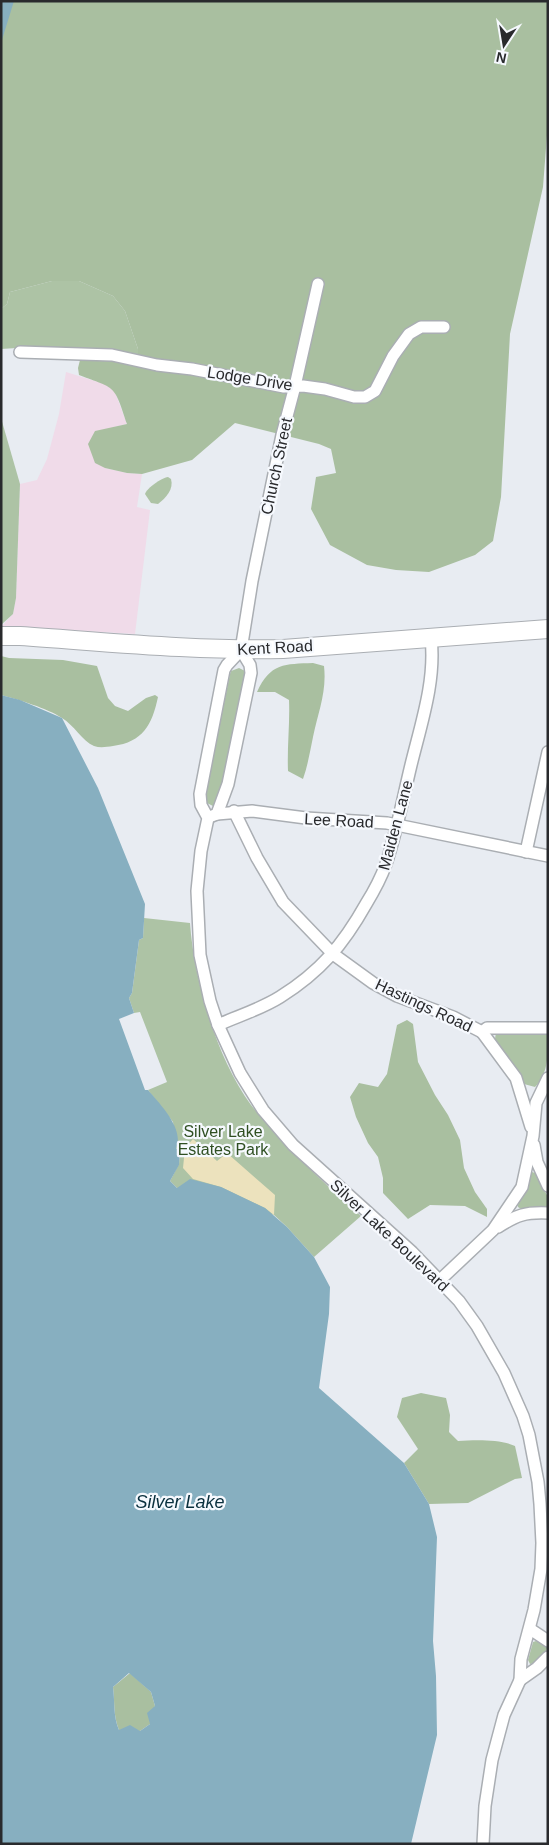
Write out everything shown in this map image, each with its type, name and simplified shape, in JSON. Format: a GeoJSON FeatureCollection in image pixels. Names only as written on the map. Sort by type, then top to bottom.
{"type":"FeatureCollection","features":[{"type":"Feature","properties":{"kind":"main road","name":"Kent Road"},"geometry":{"type":"LineString","coordinates":[[1,636],[240,650],[548,630]]}},
{"type":"Feature","properties":{"kind":"street","name":"Church Street"},"geometry":{"type":"LineString","coordinates":[[240,650],[284,422],[295,386],[318,284]]}},
{"type":"Feature","properties":{"kind":"street","name":"Lodge Drive"},"geometry":{"type":"LineString","coordinates":[[20,352],[112,355],[157,365],[192,369],[284,387],[310,386],[354,397],[365,396],[375,391],[393,356],[409,334],[420,327],[444,327]]}},
{"type":"Feature","properties":{"kind":"street","name":"Maiden Lane"},"geometry":{"type":"LineString","coordinates":[[218,1025],[278,998],[306,978],[333,954],[351,929],[377,886],[398,825],[432,668],[432,638]]}},
{"type":"Feature","properties":{"kind":"street","name":"Silver Lake Boulevard"},"geometry":{"type":"LineString","coordinates":[[212,816],[201,805],[200,794],[224,670],[240,650],[250,665],[251,673],[228,784],[212,816],[198,871],[197,921],[204,978],[218,1025],[228,1050],[250,1092],[292,1145],[440,1280],[477,1326],[492,1350],[514,1395],[529,1435],[538,1482],[542,1543],[538,1588],[530,1629],[521,1659],[520,1680],[504,1715],[492,1760],[485,1806],[483,1844]]}},
{"type":"Feature","properties":{"kind":"street"},"geometry":{"type":"LineString","coordinates":[[526,852],[548,752]]}},
{"type":"Feature","properties":{"kind":"street","name":"Lee Road"},"geometry":{"type":"LineString","coordinates":[[212,816],[234,811],[252,811],[306,818],[372,821],[548,856]]}},
{"type":"Feature","properties":{"kind":"street","name":"Hastings Road"},"geometry":{"type":"LineString","coordinates":[[234,811],[257,858],[283,902],[333,954],[373,983],[397,996],[454,1017],[482,1032],[487,1028],[548,1028]]}},
{"type":"Feature","properties":{"kind":"street"},"geometry":{"type":"LineString","coordinates":[[482,1032],[516,1078],[533,1136],[537,1162],[548,1186]]}},
{"type":"Feature","properties":{"kind":"street"},"geometry":{"type":"LineString","coordinates":[[493,1230],[522,1187],[533,1136],[536,1103],[548,1078]]}},
{"type":"Feature","properties":{"kind":"street"},"geometry":{"type":"LineString","coordinates":[[440,1280],[493,1230],[515,1216],[535,1212],[548,1213]]}},
{"type":"Feature","properties":{"kind":"street"},"geometry":{"type":"LineString","coordinates":[[530,1629],[548,1640]]}},
{"type":"Feature","properties":{"kind":"street"},"geometry":{"type":"LineString","coordinates":[[520,1680],[548,1658]]}},
{"type":"Feature","properties":{"kind":"shaded area"},"geometry":{"type":"Polygon","coordinates":[[[66,372],[108,385],[115,392],[127,424],[114,427],[105,468],[142,474],[137,507],[150,510],[135,634],[33,627],[1,627],[13,614],[16,598],[20,484],[37,480],[47,459],[59,414],[66,372]]]}},
{"type":"Feature","properties":{"kind":"green space"},"geometry":{"type":"Polygon","coordinates":[[[1,1],[548,1],[548,122],[543,187],[510,334],[501,497],[493,541],[475,555],[429,572],[396,570],[367,565],[330,545],[311,509],[316,477],[336,473],[331,449],[319,444],[235,423],[192,460],[142,474],[105,468],[95,463],[88,444],[95,431],[127,424],[119,401],[112,390],[107,386],[79,375],[80,360],[85,356],[138,361],[138,349],[125,311],[113,296],[79,281],[52,281],[10,292],[7,304],[1,309],[1,1]]]}},
{"type":"Feature","properties":{"kind":"green space"},"geometry":{"type":"Polygon","coordinates":[[[52,281],[79,281],[113,296],[125,311],[138,354],[33,347],[1,349],[1,309],[7,304],[10,292],[52,281]]]}},
{"type":"Feature","properties":{"kind":"green space"},"geometry":{"type":"Polygon","coordinates":[[[1,418],[20,484],[16,598],[13,614],[1,625],[1,418]]]}},
{"type":"Feature","properties":{"kind":"green space"},"geometry":{"type":"Polygon","coordinates":[[[168,477],[172,483],[169,493],[158,504],[151,503],[145,494],[146,492],[158,481],[168,477]]]}},
{"type":"Feature","properties":{"kind":"green space"},"geometry":{"type":"Polygon","coordinates":[[[1,656],[63,660],[97,666],[108,698],[115,706],[128,711],[146,698],[155,695],[158,697],[153,716],[139,736],[132,741],[110,746],[94,746],[56,714],[1,695],[1,656]]]}},
{"type":"Feature","properties":{"kind":"green space"},"geometry":{"type":"Polygon","coordinates":[[[313,663],[324,666],[325,675],[322,702],[303,779],[288,771],[289,700],[275,692],[257,692],[267,675],[273,670],[286,665],[313,663]]]}},
{"type":"Feature","properties":{"kind":"green space"},"geometry":{"type":"Polygon","coordinates":[[[239,668],[245,671],[246,675],[220,802],[213,806],[207,803],[205,797],[230,674],[231,671],[239,668]]]}},
{"type":"Feature","properties":{"kind":"green space","name":"Silver Lake Estates Park"},"geometry":{"type":"Polygon","coordinates":[[[144,918],[190,923],[196,969],[209,1018],[228,1065],[239,1086],[251,1105],[284,1142],[316,1175],[361,1216],[314,1257],[274,1215],[177,1188],[170,1181],[179,1164],[180,1152],[176,1148],[173,1122],[148,1090],[167,1082],[140,1012],[134,1013],[129,998],[132,993],[139,940],[143,938],[144,918]]]}},
{"type":"Feature","properties":{"kind":"green space"},"geometry":{"type":"Polygon","coordinates":[[[407,1020],[413,1024],[418,1062],[460,1140],[464,1168],[475,1192],[487,1209],[487,1217],[465,1206],[430,1205],[408,1219],[383,1193],[383,1178],[378,1157],[368,1143],[356,1117],[350,1097],[359,1083],[378,1087],[387,1074],[397,1025],[407,1020]]]}},
{"type":"Feature","properties":{"kind":"green space"},"geometry":{"type":"Polygon","coordinates":[[[496,1032],[548,1033],[548,1055],[545,1069],[535,1087],[524,1084],[495,1039],[496,1032]]]}},
{"type":"Feature","properties":{"kind":"green space"},"geometry":{"type":"Polygon","coordinates":[[[532,1172],[535,1173],[548,1197],[548,1207],[521,1209],[518,1205],[532,1172]]]}},
{"type":"Feature","properties":{"kind":"green space"},"geometry":{"type":"Polygon","coordinates":[[[421,1393],[446,1398],[450,1415],[449,1432],[458,1441],[495,1441],[515,1446],[522,1478],[515,1479],[468,1503],[429,1504],[404,1463],[418,1449],[397,1417],[402,1398],[421,1393]]]}},
{"type":"Feature","properties":{"kind":"green space"},"geometry":{"type":"Polygon","coordinates":[[[536,1641],[548,1647],[535,1663],[530,1664],[528,1660],[533,1642],[536,1641]]]}},
{"type":"Feature","properties":{"kind":"green space"},"geometry":{"type":"Polygon","coordinates":[[[130,1673],[151,1692],[155,1706],[150,1724],[140,1731],[119,1730],[116,1719],[113,1687],[130,1673]]]}},
{"type":"Feature","properties":{"kind":"sand"},"geometry":{"type":"Polygon","coordinates":[[[193,1139],[217,1161],[227,1153],[275,1195],[274,1215],[265,1208],[221,1187],[193,1179],[183,1168],[185,1148],[193,1139]]]}},
{"type":"Feature","properties":{"kind":"water"},"geometry":{"type":"Polygon","coordinates":[[[1,1],[14,1],[1,43],[1,1]]]}},
{"type":"Feature","properties":{"kind":"water","name":"Silver Lake"},"geometry":{"type":"Polygon","coordinates":[[[1,695],[20,700],[62,718],[98,788],[145,904],[143,938],[139,940],[132,993],[129,998],[134,1013],[119,1019],[145,1090],[148,1090],[170,1117],[177,1133],[178,1141],[176,1148],[180,1152],[179,1165],[170,1181],[177,1188],[190,1179],[221,1187],[265,1208],[287,1227],[314,1257],[330,1287],[329,1314],[319,1388],[404,1463],[429,1504],[437,1537],[433,1641],[436,1676],[437,1735],[411,1844],[1,1844],[1,695]],[[129,1673],[113,1687],[115,1714],[119,1730],[130,1725],[140,1731],[150,1724],[147,1713],[155,1706],[151,1692],[129,1673]]]}}]}
